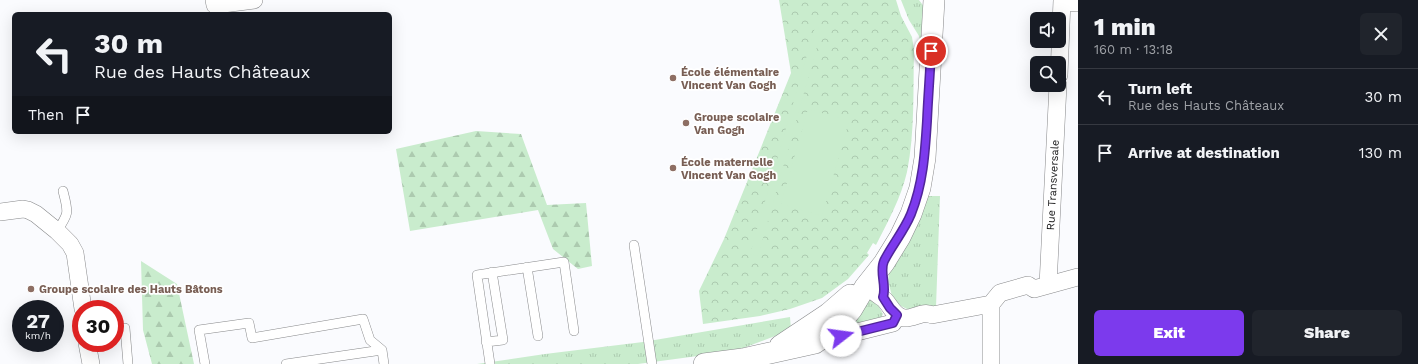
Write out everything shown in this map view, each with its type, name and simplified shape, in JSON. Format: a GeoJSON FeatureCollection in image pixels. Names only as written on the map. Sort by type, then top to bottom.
{"type":"FeatureCollection","features":[{"type":"Feature","properties":{"kind":"street"},"geometry":{"type":"LineString","coordinates":[[214,0],[215,5],[254,0]]}},
{"type":"Feature","properties":{"kind":"street"},"geometry":{"type":"LineString","coordinates":[[815,343],[837,327],[852,309],[864,287],[884,263],[900,237],[911,214],[920,188],[925,158],[934,0]]}},
{"type":"Feature","properties":{"kind":"street"},"geometry":{"type":"LineString","coordinates":[[1061,56],[1068,2]]}},
{"type":"Feature","properties":{"kind":"street","name":"Rue Transversale"},"geometry":{"type":"LineString","coordinates":[[1048,285],[1058,92]]}},
{"type":"Feature","properties":{"kind":"street"},"geometry":{"type":"LineString","coordinates":[[0,212],[23,209],[28,210],[36,214],[70,244],[75,253],[81,300]]}},
{"type":"Feature","properties":{"kind":"street"},"geometry":{"type":"LineString","coordinates":[[883,297],[885,291],[883,278],[884,263]]}},
{"type":"Feature","properties":{"kind":"street"},"geometry":{"type":"LineString","coordinates":[[991,364],[991,304],[1000,293],[1028,285],[1034,289],[1078,277]]}},
{"type":"Feature","properties":{"kind":"street"},"geometry":{"type":"LineString","coordinates":[[864,287],[883,297],[890,308],[901,316]]}},
{"type":"Feature","properties":{"kind":"street"},"geometry":{"type":"LineString","coordinates":[[767,354],[828,314],[850,295],[864,287]]}},
{"type":"Feature","properties":{"kind":"street"},"geometry":{"type":"LineString","coordinates":[[704,364],[743,361],[893,323],[901,316],[927,313],[936,315],[991,304]]}},
{"type":"Feature","properties":{"kind":"street"},"geometry":{"type":"LineString","coordinates":[[89,352],[91,364]]}},
{"type":"Feature","properties":{"kind":"lane"},"geometry":{"type":"LineString","coordinates":[[57,231],[66,218],[67,210],[64,191]]}},
{"type":"Feature","properties":{"kind":"lane"},"geometry":{"type":"LineString","coordinates":[[634,245],[652,364]]}},
{"type":"Feature","properties":{"kind":"lane"},"geometry":{"type":"LineString","coordinates":[[490,364],[477,275],[564,262],[574,331]]}},
{"type":"Feature","properties":{"kind":"lane"},"geometry":{"type":"LineString","coordinates":[[527,267],[538,336]]}},
{"type":"Feature","properties":{"kind":"lane"},"geometry":{"type":"LineString","coordinates":[[486,342],[503,340],[492,272]]}},
{"type":"Feature","properties":{"kind":"lane"},"geometry":{"type":"LineString","coordinates":[[205,364],[199,330],[249,323],[252,338],[363,319],[370,340],[382,350],[384,364]]}},
{"type":"Feature","properties":{"kind":"lane"},"geometry":{"type":"LineString","coordinates":[[125,328],[128,364]]}},
{"type":"Feature","properties":{"kind":"lane"},"geometry":{"type":"LineString","coordinates":[[286,364],[382,350]]}},
{"type":"Feature","properties":{"kind":"green space"},"geometry":{"type":"Polygon","coordinates":[[[779,0],[896,0],[901,16],[912,37],[914,50],[912,127],[910,157],[907,172],[898,200],[876,245],[873,243],[867,253],[869,255],[848,279],[822,298],[790,309],[760,316],[703,324],[699,291],[724,239],[791,73],[779,0]]]}},
{"type":"Feature","properties":{"kind":"green space"},"geometry":{"type":"Polygon","coordinates":[[[901,0],[919,0],[925,8],[920,71],[919,36],[909,20],[901,0]]]}},
{"type":"Feature","properties":{"kind":"green space"},"geometry":{"type":"Polygon","coordinates":[[[815,27],[822,29],[758,256],[750,254],[815,27]]]}},
{"type":"Feature","properties":{"kind":"green space"},"geometry":{"type":"Polygon","coordinates":[[[808,109],[849,121],[822,216],[781,204],[808,109]]]}},
{"type":"Feature","properties":{"kind":"green space"},"geometry":{"type":"Polygon","coordinates":[[[476,131],[521,134],[547,205],[586,203],[592,266],[578,269],[553,249],[538,210],[410,231],[396,149],[476,131]]]}},
{"type":"Feature","properties":{"kind":"green space"},"geometry":{"type":"Polygon","coordinates":[[[926,196],[940,196],[936,307],[909,310],[901,306],[892,296],[888,281],[889,273],[926,196]]]}},
{"type":"Feature","properties":{"kind":"green space"},"geometry":{"type":"Polygon","coordinates":[[[141,261],[177,284],[194,364],[152,364],[143,330],[141,261]]]}},
{"type":"Feature","properties":{"kind":"green space"},"geometry":{"type":"Polygon","coordinates":[[[868,296],[873,296],[883,314],[880,320],[847,327],[868,296]]]}},
{"type":"Feature","properties":{"kind":"green space"},"geometry":{"type":"Polygon","coordinates":[[[790,317],[791,330],[735,351],[638,364],[477,364],[643,342],[790,317]]]}},
{"type":"Feature","properties":{"kind":"place","name":"École élémentaire Vincent Van Gogh"},"geometry":{"type":"Point","coordinates":[673,78]}},
{"type":"Feature","properties":{"kind":"place","name":"Groupe scolaire Van Gogh"},"geometry":{"type":"Point","coordinates":[686,123]}},
{"type":"Feature","properties":{"kind":"place","name":"École maternelle Vincent Van Gogh"},"geometry":{"type":"Point","coordinates":[673,168]}},
{"type":"Feature","properties":{"kind":"place","name":"Groupe scolaire des Hauts Bâtons"},"geometry":{"type":"Point","coordinates":[31,289]}},
{"type":"Feature","properties":{"kind":"route"},"geometry":{"type":"LineString","coordinates":[[841,336],[893,323],[897,315],[890,308],[883,297],[885,291],[883,278],[884,263],[900,237],[911,214],[920,188],[925,158],[931,51]]}}]}
